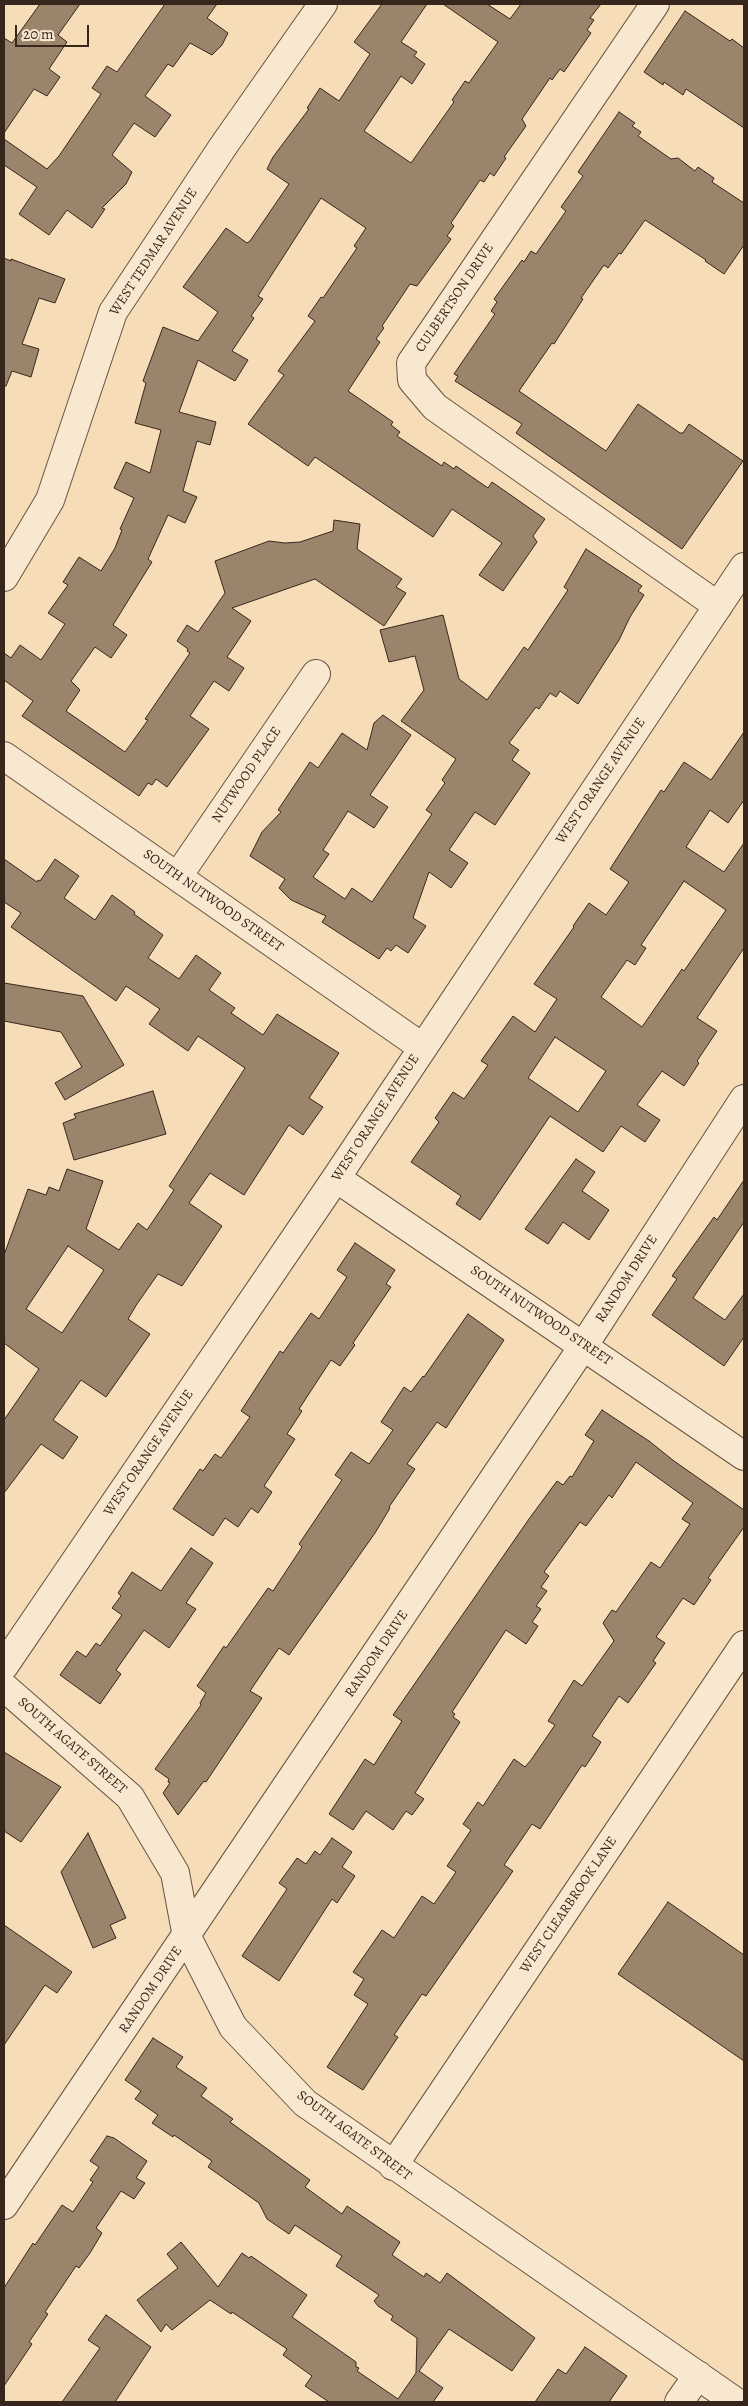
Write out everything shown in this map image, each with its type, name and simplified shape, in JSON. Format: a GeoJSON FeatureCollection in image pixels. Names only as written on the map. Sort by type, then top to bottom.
{"type":"FeatureCollection","features":[{"type":"Feature","properties":{"kind":"street","name":"WEST TEDMAR AVENUE"},"geometry":{"type":"LineString","coordinates":[[4,577],[50,500],[113,312],[224,145],[323,4]]}},
{"type":"Feature","properties":{"kind":"street","name":"CULBERTSON DRIVE"},"geometry":{"type":"LineString","coordinates":[[655,4],[411,363],[412,380],[435,407],[718,606]]}},
{"type":"Feature","properties":{"kind":"street","name":"WEST ORANGE AVENUE"},"geometry":{"type":"LineString","coordinates":[[4,1666],[336,1178],[422,1046],[744,567]]}},
{"type":"Feature","properties":{"kind":"street","name":"NUTWOOD PLACE"},"geometry":{"type":"LineString","coordinates":[[178,876],[316,674]]}},
{"type":"Feature","properties":{"kind":"street","name":"SOUTH NUTWOOD STREET"},"geometry":{"type":"LineString","coordinates":[[4,756],[422,1046]]}},
{"type":"Feature","properties":{"kind":"street","name":"RANDOM DRIVE"},"geometry":{"type":"LineString","coordinates":[[4,2205],[187,1937],[584,1345],[744,1101]]}},
{"type":"Feature","properties":{"kind":"street","name":"SOUTH NUTWOOD STREET"},"geometry":{"type":"LineString","coordinates":[[336,1178],[584,1345],[744,1456]]}},
{"type":"Feature","properties":{"kind":"street","name":"WEST CLEARBROOK LANE"},"geometry":{"type":"LineString","coordinates":[[393,2166],[744,1645]]}},
{"type":"Feature","properties":{"kind":"street","name":"SOUTH AGATE STREET"},"geometry":{"type":"LineString","coordinates":[[4,1686],[130,1797],[174,1873],[187,1937],[233,2027],[305,2103],[393,2166],[736,2402]]}},
{"type":"Feature","properties":{"kind":"street"},"geometry":{"type":"LineString","coordinates":[[679,2402],[698,2375]]}},
{"type":"Feature","properties":{"kind":"building"},"geometry":{"type":"Polygon","coordinates":[[[40,4],[80,4],[58,35],[67,42],[49,69],[60,77],[47,96],[34,89],[4,133],[4,38],[12,43],[40,4]]]}},
{"type":"Feature","properties":{"kind":"building"},"geometry":{"type":"Polygon","coordinates":[[[165,4],[217,4],[207,18],[228,33],[222,45],[212,55],[190,43],[173,67],[168,64],[145,96],[171,115],[155,137],[134,123],[112,155],[132,172],[126,184],[102,208],[105,209],[92,228],[67,210],[49,235],[19,214],[37,187],[4,165],[4,139],[47,169],[59,156],[101,94],[92,88],[107,66],[117,72],[165,4]]]}},
{"type":"Feature","properties":{"kind":"building"},"geometry":{"type":"Polygon","coordinates":[[[382,4],[427,4],[401,42],[417,52],[414,56],[425,64],[412,84],[401,76],[364,131],[411,163],[454,102],[452,100],[465,81],[469,83],[498,42],[443,4],[487,4],[510,19],[521,4],[601,4],[590,18],[594,20],[587,30],[591,33],[564,72],[560,69],[552,80],[550,78],[522,119],[526,126],[504,157],[506,158],[494,176],[490,173],[484,182],[480,180],[451,223],[454,226],[447,236],[451,239],[417,286],[410,284],[382,326],[384,328],[376,339],[380,342],[348,391],[393,422],[391,425],[400,432],[397,436],[442,466],[444,462],[454,469],[456,466],[488,488],[492,482],[545,519],[533,536],[537,542],[503,591],[479,575],[502,543],[452,509],[433,537],[315,457],[308,466],[248,424],[284,375],[278,371],[315,321],[308,316],[321,297],[323,298],[357,248],[354,246],[366,228],[321,198],[258,296],[263,299],[251,316],[254,318],[232,351],[248,360],[235,381],[198,360],[179,412],[216,422],[210,445],[197,441],[183,491],[197,497],[185,523],[168,515],[148,559],[152,562],[113,625],[127,635],[111,658],[95,647],[71,681],[80,690],[66,711],[125,752],[148,720],[145,719],[190,653],[187,651],[188,649],[177,641],[187,625],[198,632],[225,593],[215,561],[269,541],[300,542],[333,531],[334,520],[360,524],[357,549],[402,579],[396,587],[406,593],[384,626],[315,579],[232,608],[251,621],[227,657],[244,668],[229,691],[214,681],[190,716],[209,729],[167,787],[156,779],[152,785],[148,783],[139,796],[22,716],[33,701],[4,680],[4,653],[11,658],[20,645],[41,660],[65,624],[48,613],[68,585],[63,582],[79,557],[101,571],[115,548],[122,530],[120,529],[134,498],[114,488],[126,462],[150,473],[161,430],[135,423],[146,383],[143,381],[163,327],[198,341],[218,312],[183,287],[226,228],[247,243],[250,241],[289,184],[267,169],[273,157],[309,109],[307,108],[320,88],[339,101],[370,54],[354,42],[382,4]]]}},
{"type":"Feature","properties":{"kind":"building"},"geometry":{"type":"Polygon","coordinates":[[[685,11],[730,41],[732,39],[744,48],[744,128],[686,89],[683,95],[664,82],[663,85],[644,72],[685,11]]]}},
{"type":"Feature","properties":{"kind":"building"},"geometry":{"type":"Polygon","coordinates":[[[619,112],[635,123],[632,126],[641,132],[638,136],[671,159],[678,158],[695,171],[698,167],[714,178],[712,182],[744,203],[744,245],[724,274],[645,220],[621,254],[619,253],[608,268],[604,265],[581,298],[583,299],[554,344],[552,343],[519,391],[606,451],[638,404],[680,433],[683,433],[689,424],[743,461],[682,549],[516,433],[522,424],[455,381],[458,376],[454,374],[495,314],[491,311],[497,302],[494,299],[522,260],[524,262],[531,251],[536,254],[566,211],[561,207],[583,176],[578,172],[619,112]]]}},
{"type":"Feature","properties":{"kind":"building"},"geometry":{"type":"Polygon","coordinates":[[[4,258],[65,279],[55,303],[39,298],[22,344],[39,349],[31,377],[12,371],[6,386],[4,386],[4,258]]]}},
{"type":"Feature","properties":{"kind":"building"},"geometry":{"type":"Polygon","coordinates":[[[586,549],[642,586],[638,591],[644,595],[630,617],[619,640],[578,704],[560,691],[556,697],[550,693],[539,709],[536,707],[509,743],[519,750],[512,760],[530,773],[495,825],[475,812],[449,850],[468,863],[451,888],[429,872],[413,918],[426,926],[408,953],[396,945],[391,951],[387,948],[379,959],[322,922],[326,916],[291,900],[279,888],[285,879],[250,856],[262,832],[281,812],[278,810],[310,762],[318,768],[342,733],[367,750],[374,723],[383,715],[411,735],[370,795],[388,807],[374,828],[348,811],[323,850],[329,854],[313,877],[345,899],[352,888],[372,902],[432,814],[426,810],[445,783],[442,780],[456,759],[401,721],[424,690],[415,656],[389,662],[380,630],[443,615],[459,679],[487,700],[524,647],[528,650],[568,590],[564,587],[586,549]]]}},
{"type":"Feature","properties":{"kind":"building"},"geometry":{"type":"Polygon","coordinates":[[[744,732],[744,800],[728,823],[710,810],[686,847],[724,872],[744,843],[744,948],[697,1018],[717,1031],[697,1061],[699,1063],[684,1086],[662,1071],[637,1105],[660,1120],[645,1142],[621,1126],[603,1152],[550,1116],[480,1220],[456,1204],[461,1196],[411,1162],[439,1122],[435,1118],[453,1092],[464,1099],[488,1065],[481,1061],[513,1016],[535,1032],[557,999],[534,984],[589,903],[606,915],[629,882],[610,869],[661,790],[664,792],[684,762],[711,780],[744,732]],[[684,881],[641,945],[646,948],[635,965],[627,960],[601,997],[642,1027],[726,910],[684,881]],[[555,1037],[528,1078],[578,1112],[606,1071],[555,1037]]]}},
{"type":"Feature","properties":{"kind":"building"},"geometry":{"type":"Polygon","coordinates":[[[4,859],[37,882],[38,880],[40,881],[55,859],[79,876],[64,898],[95,920],[112,895],[163,935],[148,958],[179,979],[196,955],[221,973],[209,990],[235,1008],[231,1013],[263,1035],[277,1014],[339,1053],[309,1098],[323,1107],[303,1135],[289,1125],[244,1195],[210,1173],[189,1203],[222,1226],[182,1286],[158,1274],[137,1304],[128,1319],[150,1334],[106,1397],[81,1380],[53,1420],[78,1437],[63,1459],[41,1444],[4,1493],[4,1420],[39,1369],[4,1343],[4,1255],[28,1189],[46,1195],[49,1187],[59,1191],[67,1169],[103,1181],[86,1229],[119,1250],[138,1223],[147,1230],[174,1190],[169,1186],[245,1068],[198,1036],[188,1051],[149,1024],[160,1009],[126,986],[116,1001],[11,927],[21,913],[4,902],[4,859]],[[68,1246],[26,1309],[62,1333],[104,1270],[68,1246]]]}},
{"type":"Feature","properties":{"kind":"building"},"geometry":{"type":"Polygon","coordinates":[[[4,983],[83,996],[124,1065],[65,1100],[55,1083],[82,1067],[61,1032],[4,1021],[4,983]]]}},
{"type":"Feature","properties":{"kind":"building"},"geometry":{"type":"Polygon","coordinates":[[[153,1091],[166,1134],[74,1160],[63,1123],[76,1118],[74,1114],[153,1091]]]}},
{"type":"Feature","properties":{"kind":"building"},"geometry":{"type":"Polygon","coordinates":[[[576,1159],[595,1172],[582,1191],[609,1210],[589,1240],[563,1222],[548,1244],[525,1229],[576,1159]]]}},
{"type":"Feature","properties":{"kind":"building"},"geometry":{"type":"Polygon","coordinates":[[[744,1180],[744,1222],[693,1298],[725,1320],[744,1294],[744,1337],[724,1366],[652,1315],[677,1279],[672,1276],[714,1217],[717,1220],[744,1180]]]}},
{"type":"Feature","properties":{"kind":"building"},"geometry":{"type":"Polygon","coordinates":[[[355,1243],[395,1270],[386,1284],[391,1287],[353,1343],[355,1345],[340,1366],[331,1360],[299,1409],[302,1411],[287,1434],[295,1439],[264,1486],[272,1492],[258,1513],[251,1508],[238,1527],[225,1518],[213,1536],[173,1509],[200,1469],[203,1471],[215,1454],[221,1458],[250,1417],[241,1411],[280,1351],[283,1353],[311,1313],[319,1319],[347,1277],[337,1270],[355,1243]]]}},
{"type":"Feature","properties":{"kind":"building"},"geometry":{"type":"Polygon","coordinates":[[[468,1314],[504,1340],[446,1428],[437,1422],[407,1464],[415,1469],[389,1507],[375,1533],[289,1655],[279,1648],[250,1691],[262,1698],[206,1782],[204,1781],[178,1815],[163,1793],[170,1783],[168,1782],[169,1779],[155,1769],[201,1705],[200,1703],[206,1693],[197,1686],[224,1646],[226,1648],[268,1588],[273,1591],[302,1547],[299,1544],[342,1480],[335,1475],[351,1452],[369,1464],[393,1430],[381,1422],[404,1387],[411,1392],[424,1377],[468,1314]]]}},
{"type":"Feature","properties":{"kind":"building"},"geometry":{"type":"Polygon","coordinates":[[[602,1410],[649,1441],[744,1510],[744,1527],[708,1578],[711,1580],[694,1605],[683,1598],[656,1637],[665,1643],[653,1661],[656,1663],[628,1703],[619,1696],[592,1736],[601,1742],[595,1752],[585,1767],[582,1765],[540,1829],[532,1824],[504,1865],[513,1871],[426,1996],[422,1994],[394,2035],[398,2037],[363,2090],[327,2067],[368,2004],[354,1995],[364,1979],[353,1972],[382,1930],[394,1938],[422,1896],[434,1904],[456,1872],[447,1866],[471,1830],[463,1824],[478,1802],[483,1806],[514,1759],[525,1767],[531,1760],[555,1725],[548,1721],[574,1680],[582,1686],[614,1641],[603,1623],[612,1610],[616,1612],[651,1562],[660,1568],[690,1524],[682,1519],[693,1503],[636,1462],[612,1498],[609,1495],[586,1526],[580,1522],[544,1572],[549,1576],[541,1587],[547,1591],[536,1606],[541,1609],[532,1622],[538,1626],[526,1644],[506,1630],[452,1712],[455,1714],[453,1717],[460,1722],[415,1793],[424,1799],[412,1815],[406,1811],[393,1830],[366,1811],[353,1830],[329,1814],[365,1759],[374,1765],[402,1721],[393,1715],[529,1519],[557,1481],[563,1485],[570,1476],[572,1477],[594,1441],[585,1435],[602,1410]]]}},
{"type":"Feature","properties":{"kind":"building"},"geometry":{"type":"Polygon","coordinates":[[[191,1548],[213,1563],[186,1603],[196,1609],[169,1648],[144,1630],[116,1670],[121,1674],[100,1704],[60,1675],[77,1651],[86,1657],[96,1643],[100,1646],[122,1615],[112,1608],[121,1596],[118,1593],[132,1572],[161,1591],[191,1548]]]}},
{"type":"Feature","properties":{"kind":"building"},"geometry":{"type":"Polygon","coordinates":[[[4,1752],[61,1787],[21,1842],[4,1831],[4,1752]]]}},
{"type":"Feature","properties":{"kind":"building"},"geometry":{"type":"Polygon","coordinates":[[[88,1833],[126,1918],[110,1925],[116,1938],[93,1948],[61,1872],[88,1833]]]}},
{"type":"Feature","properties":{"kind":"building"},"geometry":{"type":"Polygon","coordinates":[[[332,1838],[352,1852],[342,1867],[355,1876],[337,1903],[332,1899],[279,1981],[242,1956],[287,1889],[279,1883],[297,1858],[306,1864],[315,1851],[320,1855],[332,1838]]]}},
{"type":"Feature","properties":{"kind":"building"},"geometry":{"type":"Polygon","coordinates":[[[668,1902],[744,1955],[744,2061],[618,1974],[668,1902]]]}},
{"type":"Feature","properties":{"kind":"building"},"geometry":{"type":"Polygon","coordinates":[[[4,1925],[72,1972],[57,1993],[45,1985],[4,2045],[4,1925]]]}},
{"type":"Feature","properties":{"kind":"building"},"geometry":{"type":"Polygon","coordinates":[[[153,2038],[183,2057],[176,2067],[207,2088],[201,2096],[233,2119],[230,2122],[310,2180],[305,2187],[342,2214],[347,2206],[400,2242],[392,2255],[424,2277],[426,2273],[440,2283],[447,2273],[535,2338],[512,2371],[449,2329],[419,2371],[443,2388],[433,2402],[329,2402],[305,2386],[312,2376],[283,2355],[287,2349],[232,2312],[231,2314],[210,2300],[172,2330],[166,2324],[161,2332],[137,2300],[178,2268],[167,2254],[181,2242],[218,2287],[242,2253],[249,2258],[251,2256],[307,2295],[292,2317],[356,2362],[356,2367],[359,2368],[357,2371],[398,2399],[416,2373],[417,2338],[391,2320],[393,2316],[378,2306],[374,2301],[379,2295],[336,2266],[342,2256],[295,2225],[289,2234],[267,2219],[259,2203],[208,2167],[212,2161],[174,2135],[173,2137],[152,2123],[158,2115],[135,2099],[141,2091],[125,2080],[153,2038]]]}},
{"type":"Feature","properties":{"kind":"building"},"geometry":{"type":"Polygon","coordinates":[[[107,2136],[114,2138],[147,2161],[136,2178],[145,2183],[134,2199],[121,2191],[96,2228],[102,2233],[90,2253],[79,2268],[76,2266],[45,2312],[48,2314],[29,2342],[32,2344],[4,2386],[4,2288],[33,2243],[35,2245],[62,2205],[73,2212],[93,2182],[90,2180],[99,2167],[90,2161],[107,2136]]]}},
{"type":"Feature","properties":{"kind":"building"},"geometry":{"type":"Polygon","coordinates":[[[106,2315],[151,2347],[115,2402],[62,2402],[100,2348],[88,2340],[106,2315]]]}},
{"type":"Feature","properties":{"kind":"building"},"geometry":{"type":"Polygon","coordinates":[[[585,2347],[627,2376],[609,2402],[535,2402],[558,2369],[566,2374],[585,2347]]]}}]}
